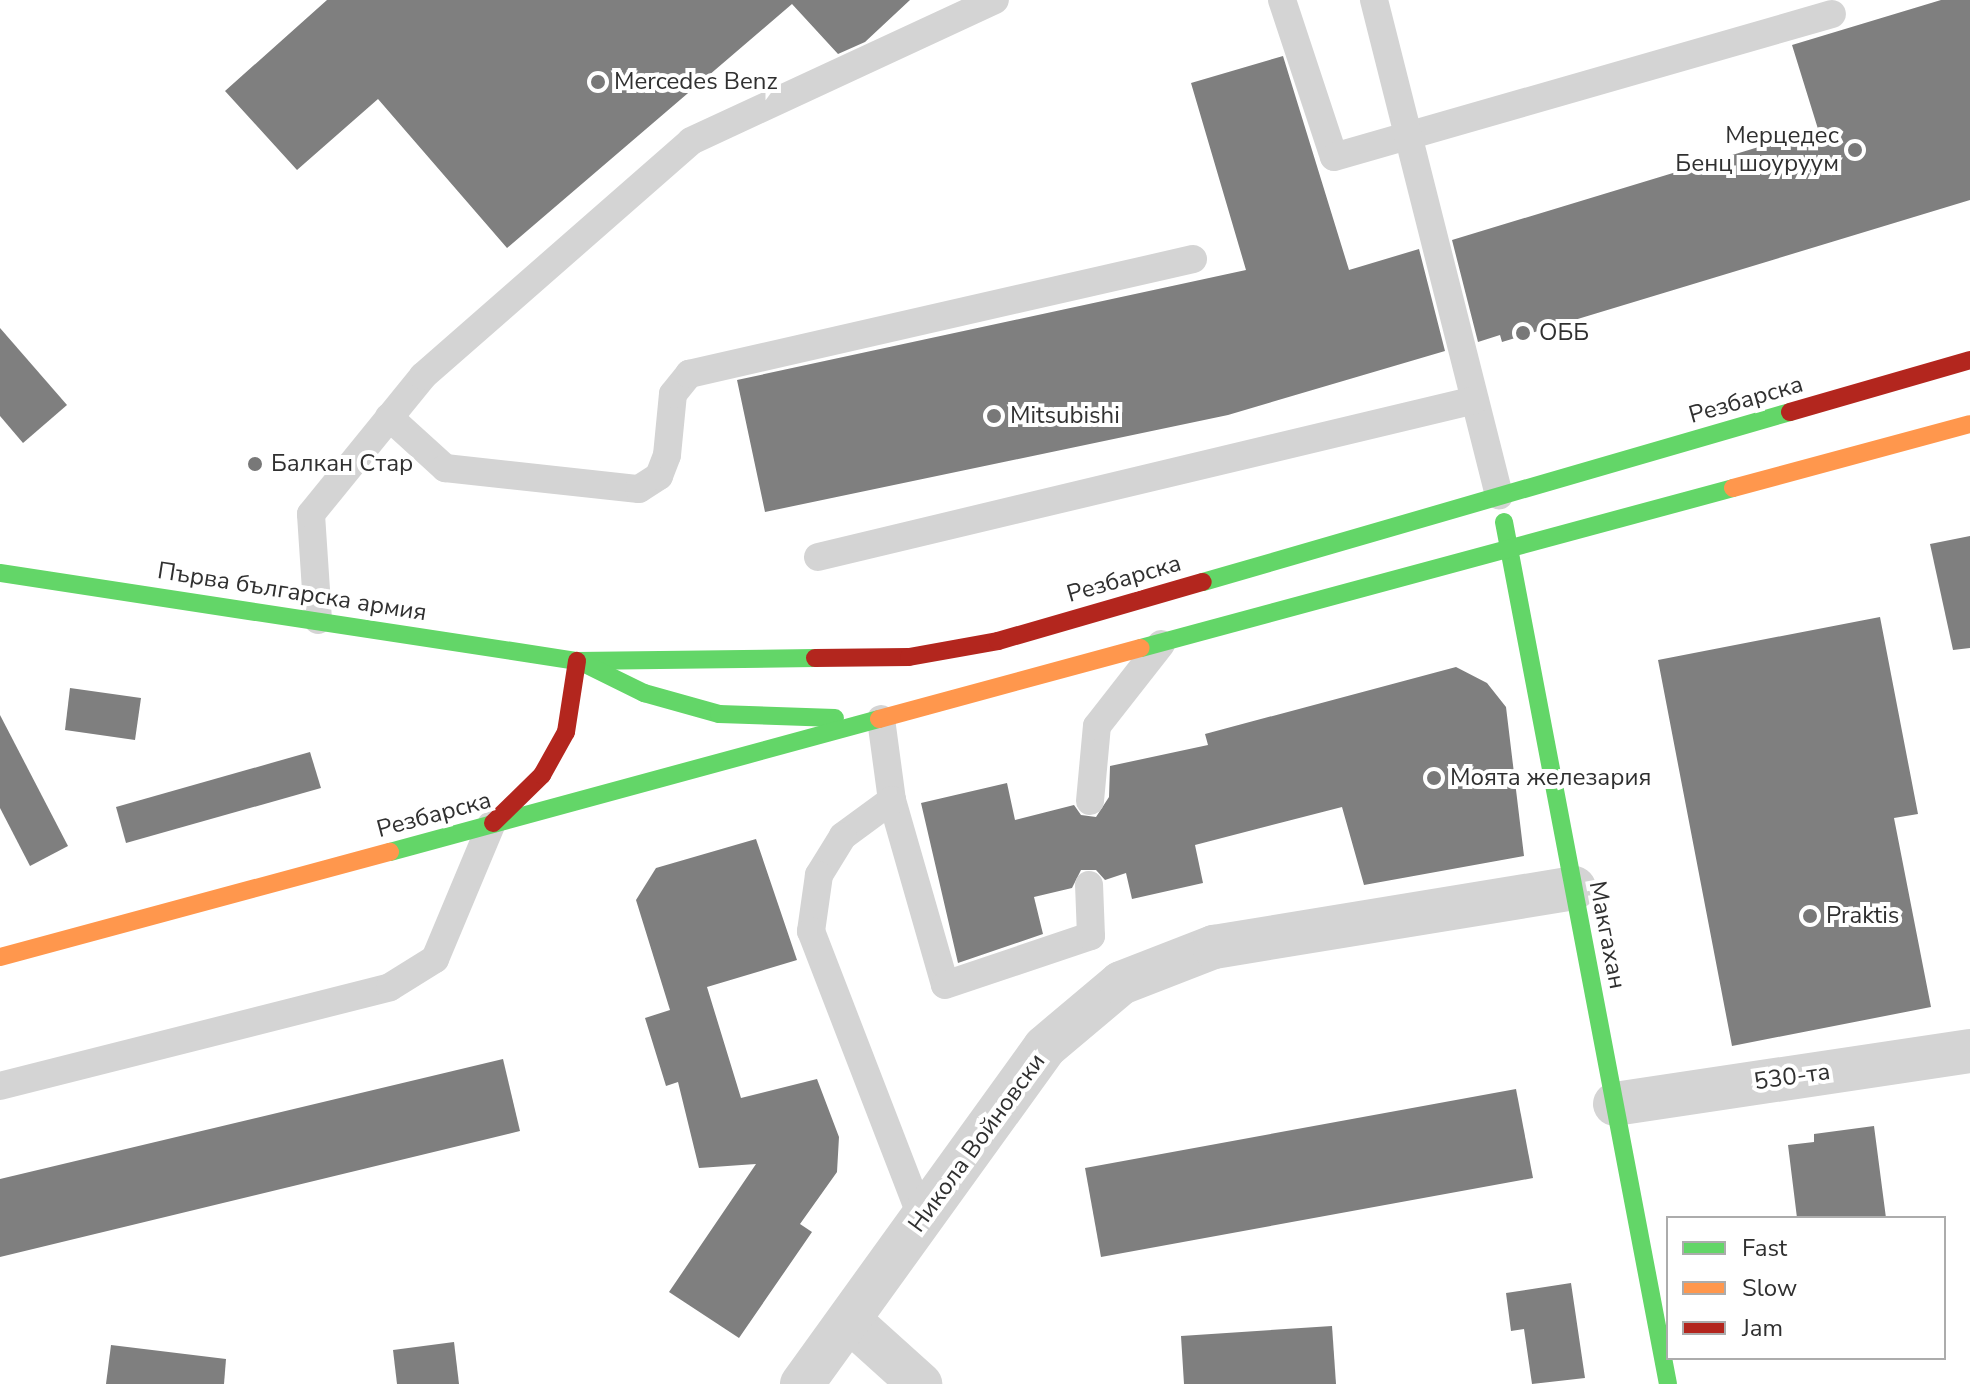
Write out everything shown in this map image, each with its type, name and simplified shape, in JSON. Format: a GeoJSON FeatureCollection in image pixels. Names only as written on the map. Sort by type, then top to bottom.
{"type":"FeatureCollection","features":[{"type":"Feature","properties":{"kind":"street","name":"Резбарска"},"geometry":{"type":"LineString","coordinates":[[577,661],[924,655],[998,641],[1970,360]]}},
{"type":"Feature","properties":{"kind":"street","name":"Резбарска"},"geometry":{"type":"LineString","coordinates":[[0,957],[1970,424]]}},
{"type":"Feature","properties":{"kind":"street","name":"Макгахан"},"geometry":{"type":"LineString","coordinates":[[1499,495],[1668,1384]]}},
{"type":"Feature","properties":{"kind":"street","name":"Първа българска армия"},"geometry":{"type":"LineString","coordinates":[[0,573],[577,661]]}},
{"type":"Feature","properties":{"kind":"street","name":"Резбарска"},"geometry":{"type":"LineString","coordinates":[[577,661],[644,693],[719,714],[881,719]]}},
{"type":"Feature","properties":{"kind":"street"},"geometry":{"type":"LineString","coordinates":[[491,825],[542,775],[566,732],[577,661]]}},
{"type":"Feature","properties":{"kind":"street","name":"Никола Войновски"},"geometry":{"type":"LineString","coordinates":[[802,1384],[1045,1047],[1121,983],[1214,947],[1574,888]]}},
{"type":"Feature","properties":{"kind":"street","name":"530-та"},"geometry":{"type":"LineString","coordinates":[[1615,1104],[1970,1051]]}},
{"type":"Feature","properties":{"kind":"street"},"geometry":{"type":"LineString","coordinates":[[849,1320],[920,1384]]}},
{"type":"Feature","properties":{"kind":"lane"},"geometry":{"type":"LineString","coordinates":[[318,620],[311,514],[423,376],[691,141],[995,0]]}},
{"type":"Feature","properties":{"kind":"lane"},"geometry":{"type":"LineString","coordinates":[[1282,0],[1334,157],[1832,14]]}},
{"type":"Feature","properties":{"kind":"lane"},"geometry":{"type":"LineString","coordinates":[[1374,0],[1499,495]]}},
{"type":"Feature","properties":{"kind":"lane"},"geometry":{"type":"LineString","coordinates":[[389,417],[445,468],[639,489],[659,476],[667,455],[673,394],[689,374],[1193,259]]}},
{"type":"Feature","properties":{"kind":"lane"},"geometry":{"type":"LineString","coordinates":[[818,557],[1475,400]]}},
{"type":"Feature","properties":{"kind":"lane"},"geometry":{"type":"LineString","coordinates":[[1090,801],[1097,726],[1161,644]]}},
{"type":"Feature","properties":{"kind":"lane"},"geometry":{"type":"LineString","coordinates":[[881,719],[892,800],[945,985],[1091,936],[1089,885]]}},
{"type":"Feature","properties":{"kind":"lane"},"geometry":{"type":"LineString","coordinates":[[892,800],[843,836],[819,875],[811,931],[922,1219]]}},
{"type":"Feature","properties":{"kind":"lane"},"geometry":{"type":"LineString","coordinates":[[0,1086],[390,987],[435,959],[491,825]]}},
{"type":"Feature","properties":{"kind":"building"},"geometry":{"type":"Polygon","coordinates":[[[327,0],[910,0],[865,42],[838,54],[792,4],[507,248],[378,99],[297,170],[225,91],[327,0]]]}},
{"type":"Feature","properties":{"kind":"building"},"geometry":{"type":"Polygon","coordinates":[[[1941,0],[1970,0],[1970,200],[1502,342],[1500,335],[1478,342],[1452,240],[1818,129],[1792,45],[1941,0]]]}},
{"type":"Feature","properties":{"kind":"building"},"geometry":{"type":"Polygon","coordinates":[[[1283,56],[1349,270],[1419,249],[1445,351],[1228,415],[765,512],[737,380],[1246,270],[1191,83],[1283,56]]]}},
{"type":"Feature","properties":{"kind":"building"},"geometry":{"type":"Polygon","coordinates":[[[0,328],[67,405],[23,443],[0,416],[0,328]]]}},
{"type":"Feature","properties":{"kind":"building"},"geometry":{"type":"Polygon","coordinates":[[[1970,536],[1970,648],[1953,650],[1930,544],[1970,536]]]}},
{"type":"Feature","properties":{"kind":"building","name":"Praktis"},"geometry":{"type":"Polygon","coordinates":[[[1880,617],[1918,814],[1894,818],[1931,1007],[1732,1046],[1658,660],[1880,617]]]}},
{"type":"Feature","properties":{"kind":"building"},"geometry":{"type":"Polygon","coordinates":[[[1456,667],[1487,683],[1506,707],[1524,856],[1364,885],[1342,807],[1195,845],[1203,883],[1132,899],[1126,873],[1105,880],[1096,870],[1081,870],[1072,888],[1034,897],[1043,934],[958,963],[921,803],[1007,783],[1015,820],[1074,805],[1081,815],[1096,817],[1109,797],[1110,766],[1208,745],[1205,734],[1456,667]]]}},
{"type":"Feature","properties":{"kind":"building"},"geometry":{"type":"Polygon","coordinates":[[[70,688],[141,698],[135,740],[65,730],[70,688]]]}},
{"type":"Feature","properties":{"kind":"building"},"geometry":{"type":"Polygon","coordinates":[[[0,715],[68,846],[30,866],[0,808],[0,715]]]}},
{"type":"Feature","properties":{"kind":"building"},"geometry":{"type":"Polygon","coordinates":[[[310,752],[321,788],[126,843],[116,807],[310,752]]]}},
{"type":"Feature","properties":{"kind":"building"},"geometry":{"type":"Polygon","coordinates":[[[756,839],[797,960],[707,987],[741,1098],[817,1079],[839,1137],[837,1172],[800,1224],[812,1232],[739,1338],[669,1292],[756,1164],[699,1168],[678,1082],[666,1086],[645,1018],[670,1010],[636,900],[656,868],[756,839]]]}},
{"type":"Feature","properties":{"kind":"building"},"geometry":{"type":"Polygon","coordinates":[[[503,1059],[520,1131],[0,1257],[0,1179],[503,1059]]]}},
{"type":"Feature","properties":{"kind":"building"},"geometry":{"type":"Polygon","coordinates":[[[1516,1089],[1533,1178],[1101,1257],[1085,1168],[1516,1089]]]}},
{"type":"Feature","properties":{"kind":"building"},"geometry":{"type":"Polygon","coordinates":[[[1874,1126],[1886,1216],[1797,1216],[1788,1145],[1814,1142],[1814,1134],[1874,1126]]]}},
{"type":"Feature","properties":{"kind":"building"},"geometry":{"type":"Polygon","coordinates":[[[1571,1283],[1585,1378],[1532,1384],[1524,1329],[1511,1331],[1506,1293],[1571,1283]]]}},
{"type":"Feature","properties":{"kind":"building"},"geometry":{"type":"Polygon","coordinates":[[[1332,1326],[1336,1384],[1184,1384],[1181,1336],[1332,1326]]]}},
{"type":"Feature","properties":{"kind":"building"},"geometry":{"type":"Polygon","coordinates":[[[454,1342],[459,1384],[397,1384],[393,1350],[454,1342]]]}},
{"type":"Feature","properties":{"kind":"building"},"geometry":{"type":"Polygon","coordinates":[[[111,1345],[226,1359],[224,1384],[106,1384],[111,1345]]]}},
{"type":"Feature","properties":{"kind":"traffic: fast"},"geometry":{"type":"LineString","coordinates":[[1203,582],[1790,412]]}},
{"type":"Feature","properties":{"kind":"traffic: fast"},"geometry":{"type":"LineString","coordinates":[[1141,648],[1733,488]]}},
{"type":"Feature","properties":{"kind":"traffic: fast"},"geometry":{"type":"LineString","coordinates":[[1504,522],[1668,1384]]}},
{"type":"Feature","properties":{"kind":"traffic: fast"},"geometry":{"type":"LineString","coordinates":[[0,573],[577,661],[815,658]]}},
{"type":"Feature","properties":{"kind":"traffic: fast"},"geometry":{"type":"LineString","coordinates":[[585,664],[644,693],[719,714],[835,718]]}},
{"type":"Feature","properties":{"kind":"traffic: fast"},"geometry":{"type":"LineString","coordinates":[[390,852],[879,719]]}},
{"type":"Feature","properties":{"kind":"traffic: slow"},"geometry":{"type":"LineString","coordinates":[[1733,488],[1970,424]]}},
{"type":"Feature","properties":{"kind":"traffic: slow"},"geometry":{"type":"LineString","coordinates":[[879,719],[1141,648]]}},
{"type":"Feature","properties":{"kind":"traffic: slow"},"geometry":{"type":"LineString","coordinates":[[0,957],[390,852]]}},
{"type":"Feature","properties":{"kind":"traffic: jam"},"geometry":{"type":"LineString","coordinates":[[1790,412],[1970,360]]}},
{"type":"Feature","properties":{"kind":"traffic: jam"},"geometry":{"type":"LineString","coordinates":[[815,658],[909,657],[998,641],[1203,582]]}},
{"type":"Feature","properties":{"kind":"traffic: jam"},"geometry":{"type":"LineString","coordinates":[[493,823],[542,775],[566,732],[577,661]]}},
{"type":"Feature","properties":{"kind":"place","name":"Mercedes Benz"},"geometry":{"type":"Point","coordinates":[598,82]}},
{"type":"Feature","properties":{"kind":"place","name":"Мерцедес Бенц шоуруум"},"geometry":{"type":"Point","coordinates":[1855,150]}},
{"type":"Feature","properties":{"kind":"place","name":"ОББ"},"geometry":{"type":"Point","coordinates":[1523,333]}},
{"type":"Feature","properties":{"kind":"place","name":"Mitsubishi"},"geometry":{"type":"Point","coordinates":[994,416]}},
{"type":"Feature","properties":{"kind":"place","name":"Балкан Стар"},"geometry":{"type":"Point","coordinates":[255,464]}},
{"type":"Feature","properties":{"kind":"place","name":"Моята железария"},"geometry":{"type":"Point","coordinates":[1434,778]}},
{"type":"Feature","properties":{"kind":"place","name":"Praktis"},"geometry":{"type":"Point","coordinates":[1810,916]}}]}
